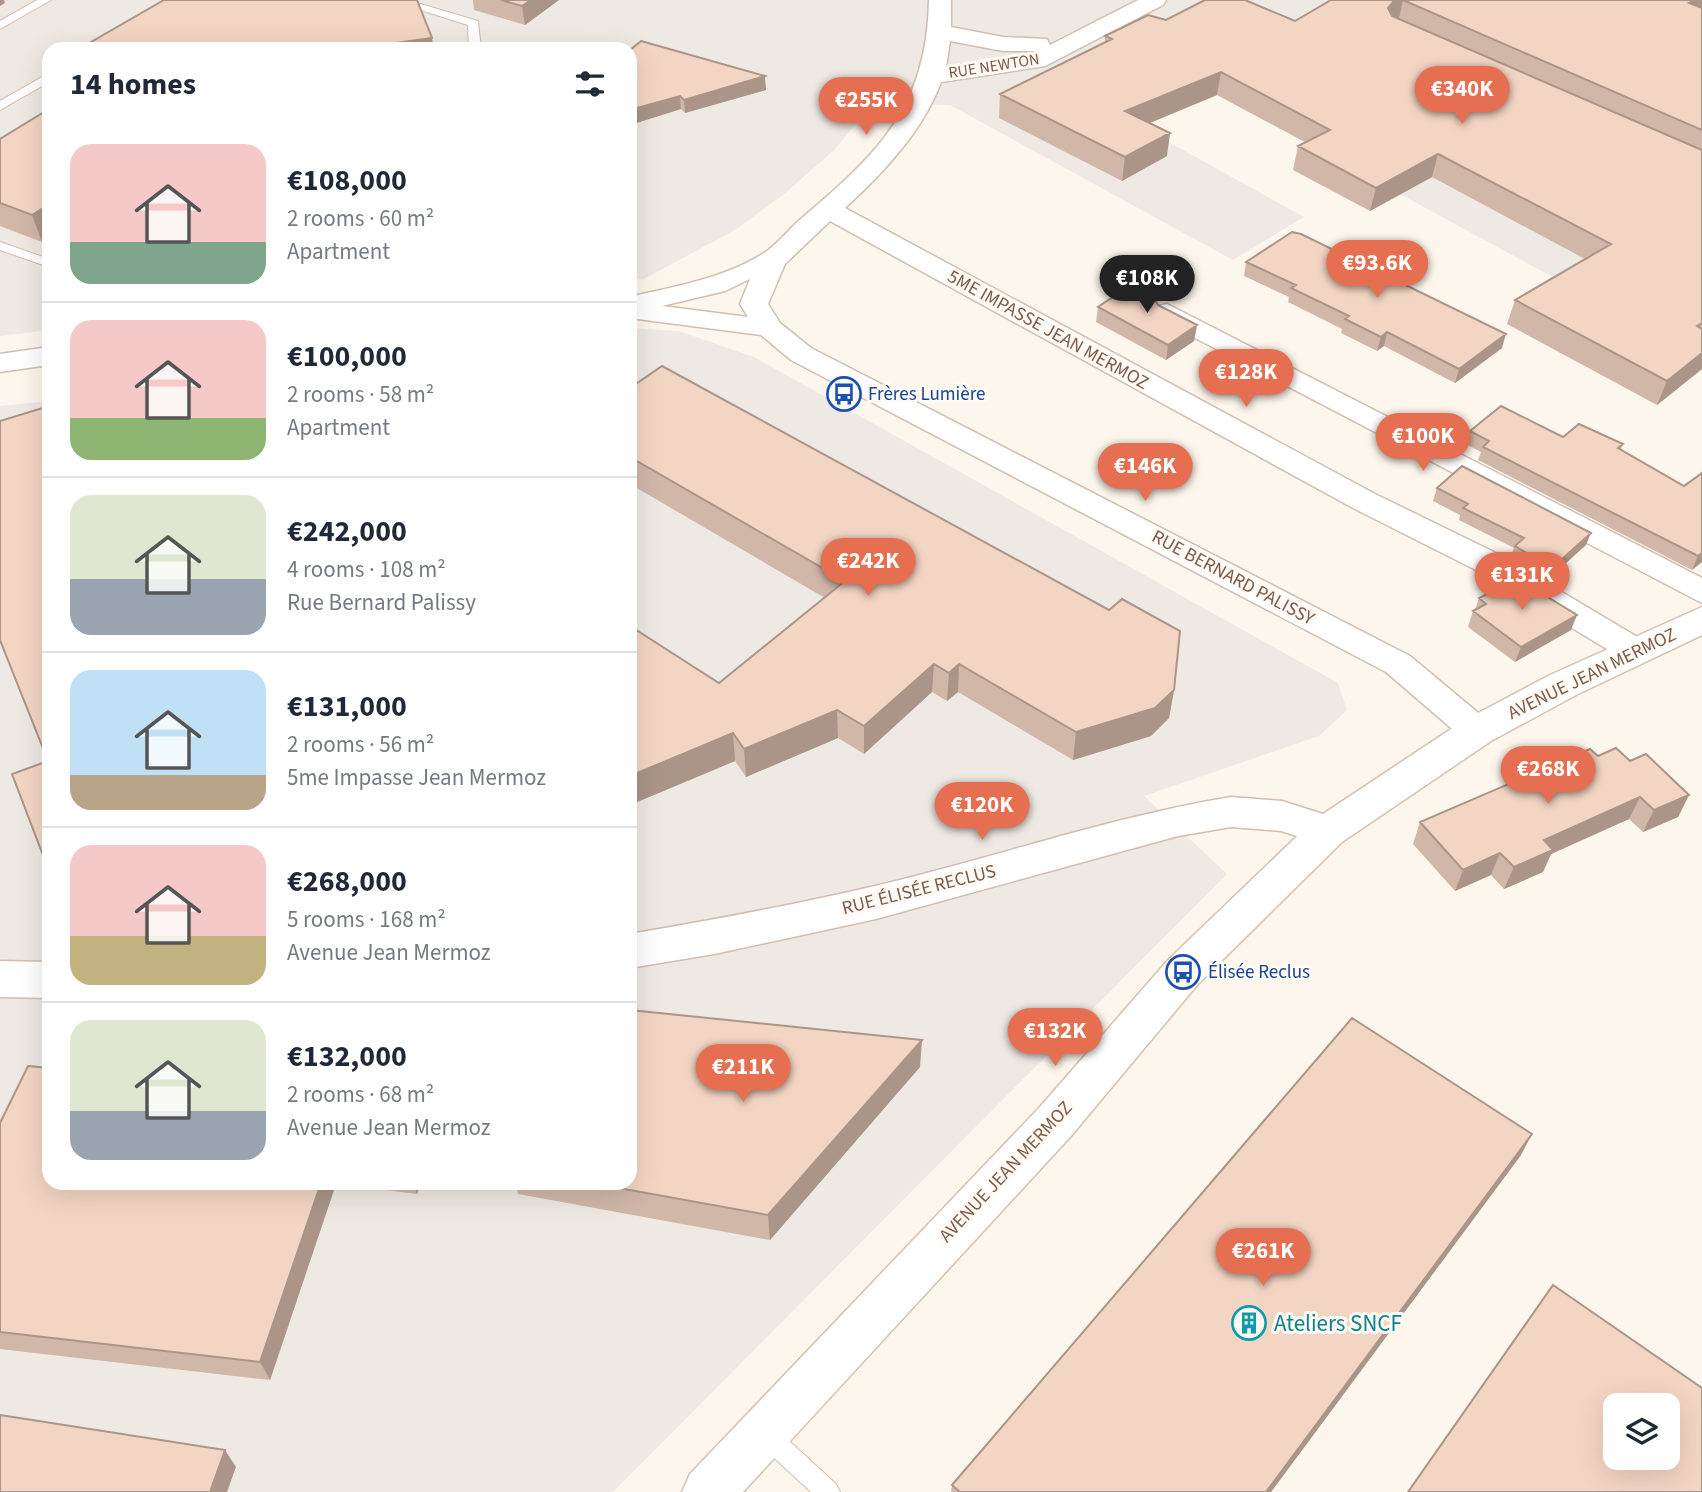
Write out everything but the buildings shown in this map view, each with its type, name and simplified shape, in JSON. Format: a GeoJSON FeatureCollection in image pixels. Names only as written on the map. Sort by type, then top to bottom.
{"type":"FeatureCollection","features":[{"type":"Feature","properties":{"kind":"main road","name":"AVENUE JEAN MERMOZ"},"geometry":{"type":"LineString","coordinates":[[708,1492],[1055,1122],[1183,972],[1328,831],[1477,732],[1563,685],[1702,620]]}},
{"type":"Feature","properties":{"kind":"main road","name":"RUE ÉLISÉE RECLUS"},"geometry":{"type":"LineString","coordinates":[[637,950],[714,937],[876,902],[1178,821],[1231,812],[1282,816],[1328,831]]}},
{"type":"Feature","properties":{"kind":"main road"},"geometry":{"type":"LineString","coordinates":[[0,979],[42,981]]}},
{"type":"Feature","properties":{"kind":"street"},"geometry":{"type":"LineString","coordinates":[[769,328],[754,304],[761,278],[796,234],[828,209],[877,162],[912,113],[932,76],[940,32],[940,0]]}},
{"type":"Feature","properties":{"kind":"street","name":"RUE NEWTON"},"geometry":{"type":"LineString","coordinates":[[932,76],[1037,61],[1155,0]]}},
{"type":"Feature","properties":{"kind":"street","name":"RUE NEWTON"},"geometry":{"type":"LineString","coordinates":[[940,32],[1027,45],[1055,43],[1093,33]]}},
{"type":"Feature","properties":{"kind":"street","name":"5ME IMPASSE JEAN MERMOZ"},"geometry":{"type":"LineString","coordinates":[[828,209],[1364,501],[1487,562],[1637,652]]}},
{"type":"Feature","properties":{"kind":"street"},"geometry":{"type":"LineString","coordinates":[[637,303],[715,285],[777,256]]}},
{"type":"Feature","properties":{"kind":"street"},"geometry":{"type":"LineString","coordinates":[[637,311],[769,328]]}},
{"type":"Feature","properties":{"kind":"street"},"geometry":{"type":"LineString","coordinates":[[1167,312],[1702,592]]}},
{"type":"Feature","properties":{"kind":"street","name":"RUE BERNARD PALISSY"},"geometry":{"type":"LineString","coordinates":[[769,328],[801,354],[1398,664],[1477,732]]}},
{"type":"Feature","properties":{"kind":"street"},"geometry":{"type":"LineString","coordinates":[[0,363],[42,357]]}},
{"type":"Feature","properties":{"kind":"lane"},"geometry":{"type":"LineString","coordinates":[[0,26],[45,0]]}},
{"type":"Feature","properties":{"kind":"lane"},"geometry":{"type":"LineString","coordinates":[[395,0],[474,23],[475,42]]}},
{"type":"Feature","properties":{"kind":"lane"},"geometry":{"type":"LineString","coordinates":[[0,106],[42,81]]}},
{"type":"Feature","properties":{"kind":"lane"},"geometry":{"type":"LineString","coordinates":[[0,246],[42,261]]}},
{"type":"Feature","properties":{"kind":"lane"},"geometry":{"type":"LineString","coordinates":[[763,1433],[828,1492]]}},
{"type":"Feature","properties":{"kind":"shaded area"},"geometry":{"type":"Polygon","coordinates":[[[0,0],[1702,0],[1702,358],[1217,95],[1200,102],[1133,71],[1087,97],[1304,217],[1233,260],[950,105],[872,104],[834,150],[783,195],[735,230],[644,279],[637,280],[637,42],[42,42],[42,331],[0,336],[0,0]]]}},
{"type":"Feature","properties":{"kind":"shaded area"},"geometry":{"type":"Polygon","coordinates":[[[637,328],[679,331],[754,357],[1338,683],[1347,710],[1319,736],[1144,796],[1227,874],[613,1492],[0,1492],[0,406],[42,402],[42,1190],[637,1190],[637,328]]]}},
{"type":"Feature","properties":{"kind":"place","name":"Frères Lumière"},"geometry":{"type":"Point","coordinates":[844,394]}},
{"type":"Feature","properties":{"kind":"place","name":"Élisée Reclus"},"geometry":{"type":"Point","coordinates":[1183,972]}},
{"type":"Feature","properties":{"kind":"place","name":"Ateliers SNCF"},"geometry":{"type":"Point","coordinates":[1249,1323]}}]}
